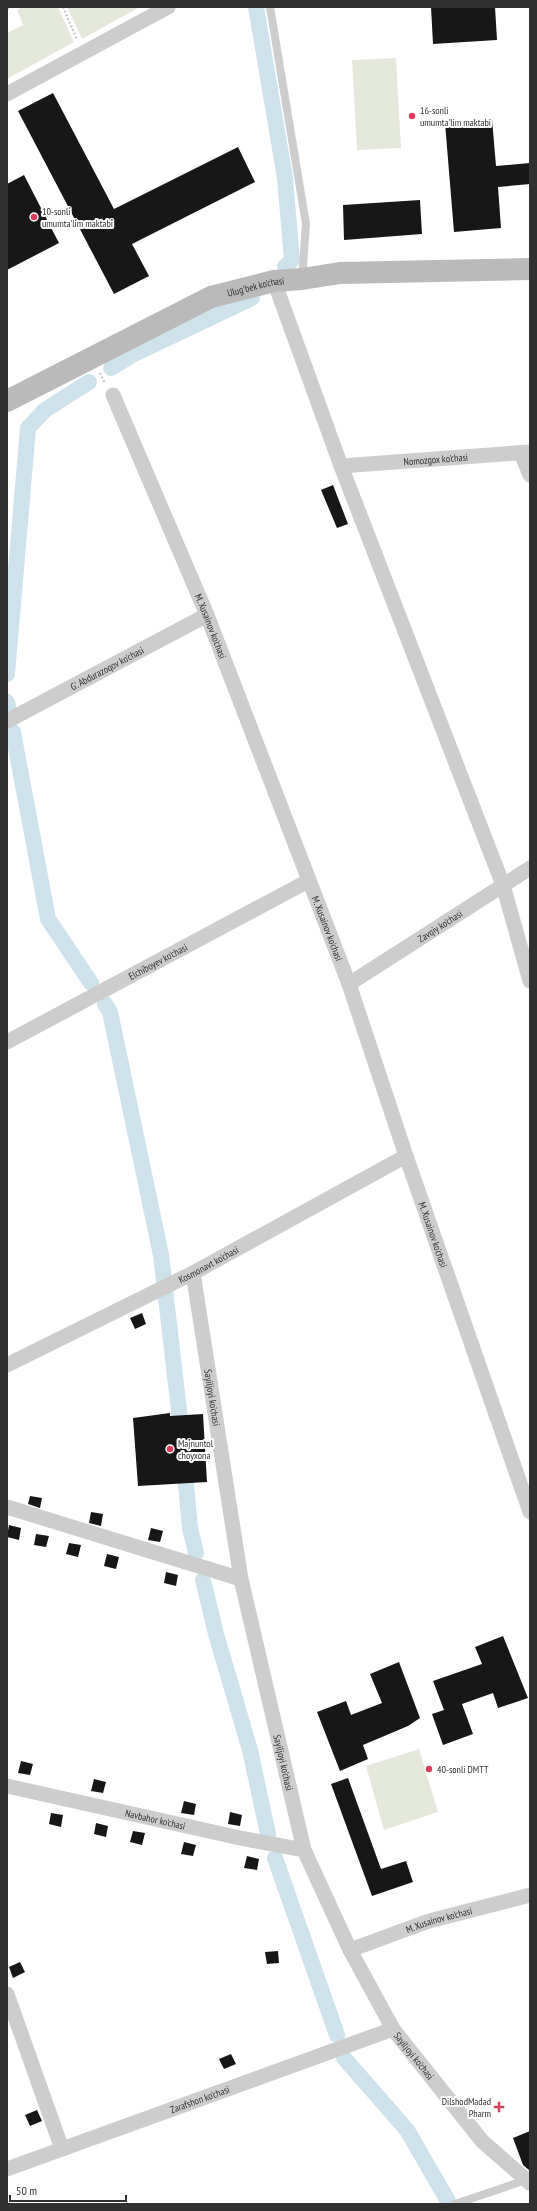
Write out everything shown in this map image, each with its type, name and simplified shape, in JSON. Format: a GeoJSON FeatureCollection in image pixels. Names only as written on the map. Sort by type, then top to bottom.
{"type":"FeatureCollection","features":[{"type":"Feature","properties":{"kind":"main road","name":"Ulug'bek ko'chasi"},"geometry":{"type":"LineString","coordinates":[[7,401],[92,356],[211,297],[274,281],[302,279],[340,273],[530,269]]}},
{"type":"Feature","properties":{"kind":"street"},"geometry":{"type":"LineString","coordinates":[[7,94],[168,7]]}},
{"type":"Feature","properties":{"kind":"street"},"geometry":{"type":"LineString","coordinates":[[274,281],[341,466],[503,885],[530,981]]}},
{"type":"Feature","properties":{"kind":"street","name":"M. Xusainov ko'chasi"},"geometry":{"type":"LineString","coordinates":[[113,395],[207,615],[308,881],[349,984],[406,1156],[530,1512]]}},
{"type":"Feature","properties":{"kind":"street"},"geometry":{"type":"LineString","coordinates":[[526,453],[530,475]]}},
{"type":"Feature","properties":{"kind":"street","name":"Nomozgox ko'chasi"},"geometry":{"type":"LineString","coordinates":[[341,466],[526,453]]}},
{"type":"Feature","properties":{"kind":"street","name":"G'. Abdurazoqov ko'chasi"},"geometry":{"type":"LineString","coordinates":[[7,721],[207,615]]}},
{"type":"Feature","properties":{"kind":"street","name":"Zavqiy ko'chasi"},"geometry":{"type":"LineString","coordinates":[[349,984],[530,868]]}},
{"type":"Feature","properties":{"kind":"street","name":"Elchiboyev ko'chasi"},"geometry":{"type":"LineString","coordinates":[[7,1042],[308,881]]}},
{"type":"Feature","properties":{"kind":"street","name":"Kosmonavt ko'chasi"},"geometry":{"type":"LineString","coordinates":[[7,1365],[192,1274],[406,1156]]}},
{"type":"Feature","properties":{"kind":"street","name":"Sayiljoyi ko'chasi"},"geometry":{"type":"LineString","coordinates":[[192,1274],[241,1579],[304,1850],[350,1950],[393,2029],[482,2141],[528,2182]]}},
{"type":"Feature","properties":{"kind":"street"},"geometry":{"type":"LineString","coordinates":[[7,1507],[241,1579]]}},
{"type":"Feature","properties":{"kind":"street","name":"Navbahor ko'chasi"},"geometry":{"type":"LineString","coordinates":[[7,1786],[240,1838],[304,1850]]}},
{"type":"Feature","properties":{"kind":"street","name":"M. Xusainov ko'chasi"},"geometry":{"type":"LineString","coordinates":[[350,1950],[429,1921],[530,1895]]}},
{"type":"Feature","properties":{"kind":"street"},"geometry":{"type":"LineString","coordinates":[[7,1994],[62,2149]]}},
{"type":"Feature","properties":{"kind":"street","name":"Zarafshon ko'chasi"},"geometry":{"type":"LineString","coordinates":[[7,2169],[393,2029]]}},
{"type":"Feature","properties":{"kind":"lane"},"geometry":{"type":"LineString","coordinates":[[270,7],[306,224],[302,279]]}},
{"type":"Feature","properties":{"kind":"lane"},"geometry":{"type":"LineString","coordinates":[[455,2204],[528,2182]]}},
{"type":"Feature","properties":{"kind":"path"},"geometry":{"type":"LineString","coordinates":[[62,7],[82,53]]}},
{"type":"Feature","properties":{"kind":"path"},"geometry":{"type":"LineString","coordinates":[[92,356],[113,395]]}},
{"type":"Feature","properties":{"kind":"shaded area"},"geometry":{"type":"Polygon","coordinates":[[[23,7],[58,7],[74,42],[7,79],[7,33],[23,25],[17,10],[23,7]]]}},
{"type":"Feature","properties":{"kind":"shaded area"},"geometry":{"type":"Polygon","coordinates":[[[67,7],[140,7],[82,39],[67,7]]]}},
{"type":"Feature","properties":{"kind":"shaded area"},"geometry":{"type":"Polygon","coordinates":[[[396,58],[401,148],[357,150],[352,60],[396,58]]]}},
{"type":"Feature","properties":{"kind":"shaded area"},"geometry":{"type":"Polygon","coordinates":[[[419,1749],[438,1812],[384,1830],[366,1766],[419,1749]]]}},
{"type":"Feature","properties":{"kind":"building"},"geometry":{"type":"Polygon","coordinates":[[[431,7],[495,7],[497,40],[433,44],[431,7]]]}},
{"type":"Feature","properties":{"kind":"building"},"geometry":{"type":"Polygon","coordinates":[[[53,93],[114,209],[238,147],[255,182],[132,244],[149,276],[114,294],[18,111],[53,93]]]}},
{"type":"Feature","properties":{"kind":"building"},"geometry":{"type":"Polygon","coordinates":[[[492,119],[496,166],[530,163],[530,184],[498,187],[501,228],[454,232],[445,123],[492,119]]]}},
{"type":"Feature","properties":{"kind":"building"},"geometry":{"type":"Polygon","coordinates":[[[24,175],[59,243],[7,270],[7,184],[24,175]]]}},
{"type":"Feature","properties":{"kind":"building"},"geometry":{"type":"Polygon","coordinates":[[[420,200],[422,234],[344,240],[343,205],[420,200]]]}},
{"type":"Feature","properties":{"kind":"building"},"geometry":{"type":"Polygon","coordinates":[[[333,485],[348,524],[337,528],[321,490],[333,485]]]}},
{"type":"Feature","properties":{"kind":"building"},"geometry":{"type":"Polygon","coordinates":[[[142,1313],[146,1324],[135,1329],[130,1318],[142,1313]]]}},
{"type":"Feature","properties":{"kind":"building"},"geometry":{"type":"Polygon","coordinates":[[[170,1413],[170,1416],[203,1414],[207,1482],[138,1486],[133,1418],[170,1413]]]}},
{"type":"Feature","properties":{"kind":"building"},"geometry":{"type":"Polygon","coordinates":[[[30,1496],[42,1498],[40,1508],[28,1504],[30,1496]]]}},
{"type":"Feature","properties":{"kind":"building"},"geometry":{"type":"Polygon","coordinates":[[[91,1512],[103,1514],[101,1526],[89,1523],[91,1512]]]}},
{"type":"Feature","properties":{"kind":"building"},"geometry":{"type":"Polygon","coordinates":[[[9,1525],[21,1528],[19,1540],[7,1537],[9,1525]]]}},
{"type":"Feature","properties":{"kind":"building"},"geometry":{"type":"Polygon","coordinates":[[[151,1528],[163,1531],[160,1542],[148,1540],[151,1528]]]}},
{"type":"Feature","properties":{"kind":"building"},"geometry":{"type":"Polygon","coordinates":[[[36,1534],[49,1536],[46,1547],[34,1545],[36,1534]]]}},
{"type":"Feature","properties":{"kind":"building"},"geometry":{"type":"Polygon","coordinates":[[[69,1543],[81,1545],[78,1557],[66,1554],[69,1543]]]}},
{"type":"Feature","properties":{"kind":"building"},"geometry":{"type":"Polygon","coordinates":[[[107,1554],[119,1557],[116,1569],[104,1566],[107,1554]]]}},
{"type":"Feature","properties":{"kind":"building"},"geometry":{"type":"Polygon","coordinates":[[[166,1572],[178,1575],[176,1586],[164,1583],[166,1572]]]}},
{"type":"Feature","properties":{"kind":"building"},"geometry":{"type":"Polygon","coordinates":[[[503,1636],[528,1698],[498,1708],[493,1693],[462,1704],[473,1734],[443,1745],[432,1714],[444,1710],[433,1681],[482,1664],[475,1647],[503,1636]]]}},
{"type":"Feature","properties":{"kind":"building"},"geometry":{"type":"Polygon","coordinates":[[[399,1662],[420,1718],[408,1726],[363,1745],[368,1759],[340,1771],[317,1712],[346,1701],[351,1715],[382,1703],[370,1674],[399,1662]]]}},
{"type":"Feature","properties":{"kind":"building"},"geometry":{"type":"Polygon","coordinates":[[[21,1761],[33,1764],[30,1775],[18,1773],[21,1761]]]}},
{"type":"Feature","properties":{"kind":"building"},"geometry":{"type":"Polygon","coordinates":[[[348,1778],[381,1869],[406,1861],[413,1882],[372,1896],[331,1784],[348,1778]]]}},
{"type":"Feature","properties":{"kind":"building"},"geometry":{"type":"Polygon","coordinates":[[[94,1779],[106,1782],[103,1793],[91,1791],[94,1779]]]}},
{"type":"Feature","properties":{"kind":"building"},"geometry":{"type":"Polygon","coordinates":[[[184,1801],[196,1804],[194,1815],[181,1813],[184,1801]]]}},
{"type":"Feature","properties":{"kind":"building"},"geometry":{"type":"Polygon","coordinates":[[[230,1812],[242,1815],[240,1826],[228,1824],[230,1812]]]}},
{"type":"Feature","properties":{"kind":"building"},"geometry":{"type":"Polygon","coordinates":[[[51,1813],[63,1815],[61,1827],[49,1824],[51,1813]]]}},
{"type":"Feature","properties":{"kind":"building"},"geometry":{"type":"Polygon","coordinates":[[[96,1823],[108,1826],[106,1837],[94,1834],[96,1823]]]}},
{"type":"Feature","properties":{"kind":"building"},"geometry":{"type":"Polygon","coordinates":[[[133,1831],[145,1833],[142,1845],[130,1842],[133,1831]]]}},
{"type":"Feature","properties":{"kind":"building"},"geometry":{"type":"Polygon","coordinates":[[[184,1842],[196,1845],[193,1856],[181,1854],[184,1842]]]}},
{"type":"Feature","properties":{"kind":"building"},"geometry":{"type":"Polygon","coordinates":[[[247,1856],[259,1859],[257,1870],[244,1868],[247,1856]]]}},
{"type":"Feature","properties":{"kind":"building"},"geometry":{"type":"Polygon","coordinates":[[[278,1951],[279,1963],[267,1964],[265,1952],[278,1951]]]}},
{"type":"Feature","properties":{"kind":"building"},"geometry":{"type":"Polygon","coordinates":[[[20,1962],[25,1972],[13,1978],[9,1967],[20,1962]]]}},
{"type":"Feature","properties":{"kind":"building"},"geometry":{"type":"Polygon","coordinates":[[[231,2054],[236,2064],[224,2069],[219,2059],[231,2054]]]}},
{"type":"Feature","properties":{"kind":"building"},"geometry":{"type":"Polygon","coordinates":[[[37,2110],[42,2121],[30,2126],[25,2115],[37,2110]]]}},
{"type":"Feature","properties":{"kind":"building"},"geometry":{"type":"Polygon","coordinates":[[[530,2131],[530,2171],[523,2165],[513,2138],[530,2131]]]}},
{"type":"Feature","properties":{"kind":"waterway"},"geometry":{"type":"LineString","coordinates":[[256,7],[285,178],[292,260],[285,267]]}},
{"type":"Feature","properties":{"kind":"waterway"},"geometry":{"type":"LineString","coordinates":[[111,368],[134,354],[252,298]]}},
{"type":"Feature","properties":{"kind":"waterway"},"geometry":{"type":"LineString","coordinates":[[7,674],[28,428],[45,410],[89,382]]}},
{"type":"Feature","properties":{"kind":"waterway"},"geometry":{"type":"LineString","coordinates":[[7,702],[8,706]]}},
{"type":"Feature","properties":{"kind":"waterway"},"geometry":{"type":"LineString","coordinates":[[13,732],[48,919],[91,983]]}},
{"type":"Feature","properties":{"kind":"waterway"},"geometry":{"type":"LineString","coordinates":[[105,1004],[110,1012],[161,1255],[182,1436]]}},
{"type":"Feature","properties":{"kind":"waterway"},"geometry":{"type":"LineString","coordinates":[[184,1461],[190,1528],[196,1553]]}},
{"type":"Feature","properties":{"kind":"waterway"},"geometry":{"type":"LineString","coordinates":[[203,1580],[216,1634],[250,1750],[268,1834]]}},
{"type":"Feature","properties":{"kind":"waterway"},"geometry":{"type":"LineString","coordinates":[[275,1858],[337,2035]]}},
{"type":"Feature","properties":{"kind":"waterway"},"geometry":{"type":"LineString","coordinates":[[344,2058],[407,2130],[448,2201]]}},
{"type":"Feature","properties":{"kind":"place","name":"16-sonli umumta'lim maktabi"},"geometry":{"type":"Point","coordinates":[412,116]}},
{"type":"Feature","properties":{"kind":"place","name":"10-sonli umumta'lim maktabi"},"geometry":{"type":"Point","coordinates":[34,217]}},
{"type":"Feature","properties":{"kind":"place","name":"Majnuntol choyxona"},"geometry":{"type":"Point","coordinates":[170,1449]}},
{"type":"Feature","properties":{"kind":"place","name":"40-sonli DMTT"},"geometry":{"type":"Point","coordinates":[429,1769]}},
{"type":"Feature","properties":{"kind":"place","name":"DilshodMadad Pharm"},"geometry":{"type":"Point","coordinates":[499,2107]}}]}
